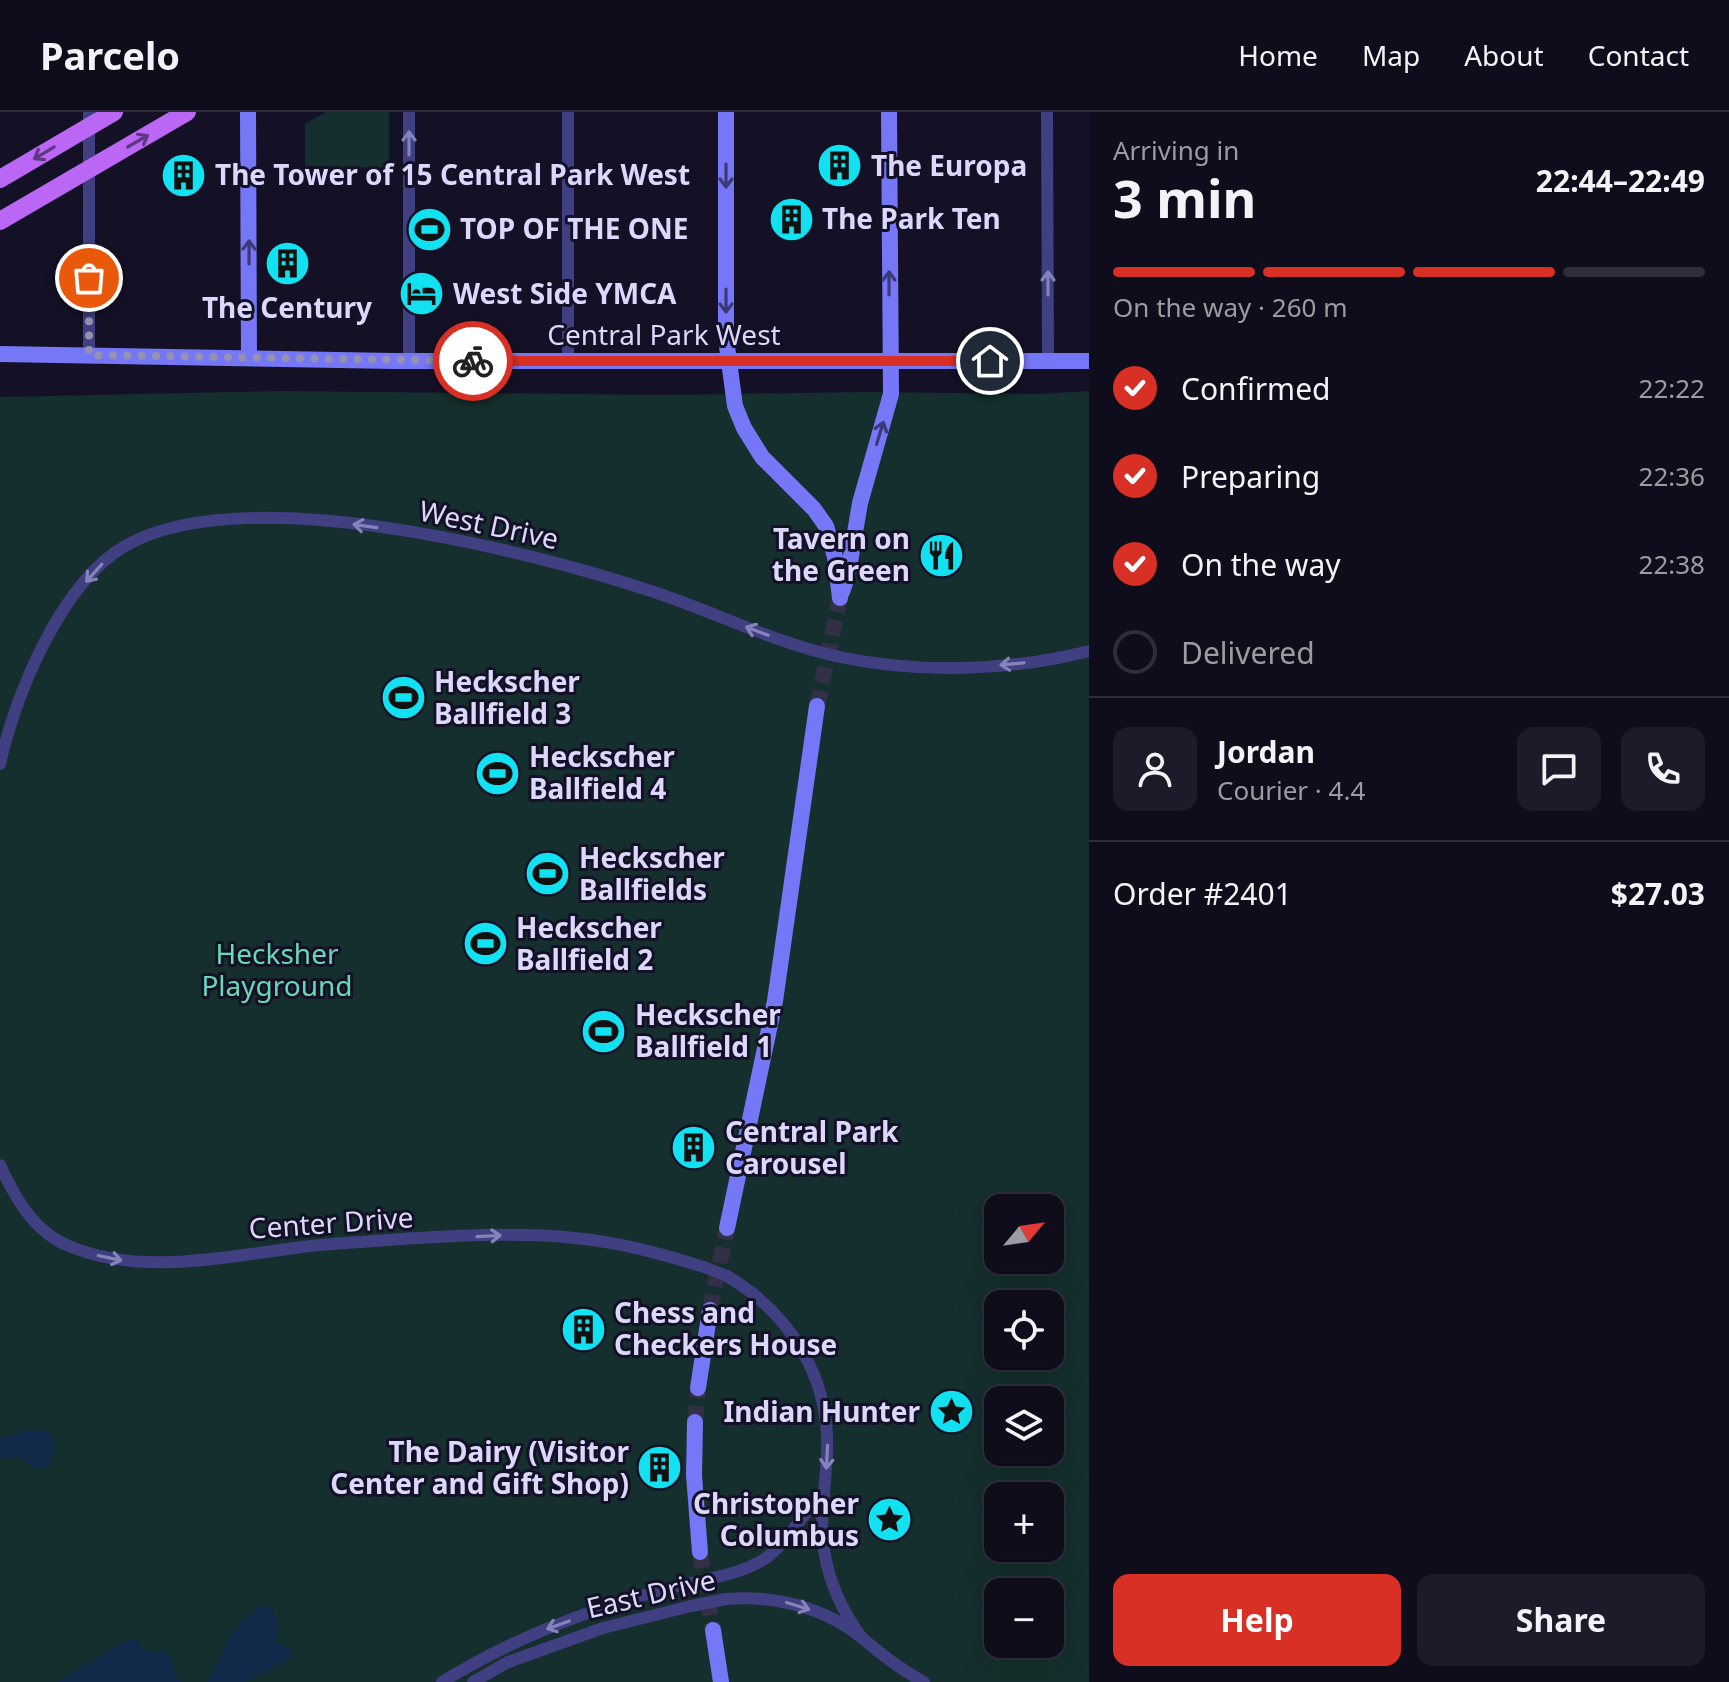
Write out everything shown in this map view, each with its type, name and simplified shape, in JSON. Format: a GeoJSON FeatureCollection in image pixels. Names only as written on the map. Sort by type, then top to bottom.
{"type":"FeatureCollection","features":[{"type":"Feature","properties":{"kind":"main road"},"geometry":{"type":"LineString","coordinates":[[0,179],[89,119],[114,112]]}},
{"type":"Feature","properties":{"kind":"main road"},"geometry":{"type":"LineString","coordinates":[[0,221],[187,112]]}},
{"type":"Feature","properties":{"kind":"main road"},"geometry":{"type":"LineString","coordinates":[[248,112],[249,358]]}},
{"type":"Feature","properties":{"kind":"main road"},"geometry":{"type":"LineString","coordinates":[[726,112],[728,361],[739,417],[762,457],[814,509],[826,526],[835,557],[840,598],[848,574],[868,472],[890,400],[889,112]]}},
{"type":"Feature","properties":{"kind":"main road","name":"Central Park West"},"geometry":{"type":"LineString","coordinates":[[0,354],[409,361],[1089,361]]}},
{"type":"Feature","properties":{"kind":"main road"},"geometry":{"type":"LineString","coordinates":[[727,1228],[775,1001],[817,706]]}},
{"type":"Feature","properties":{"kind":"main road"},"geometry":{"type":"LineString","coordinates":[[698,1388],[710,1310]]}},
{"type":"Feature","properties":{"kind":"main road"},"geometry":{"type":"LineString","coordinates":[[695,1422],[695,1498],[700,1552]]}},
{"type":"Feature","properties":{"kind":"main road"},"geometry":{"type":"LineString","coordinates":[[713,1630],[721,1682]]}},
{"type":"Feature","properties":{"kind":"street"},"geometry":{"type":"LineString","coordinates":[[409,112],[409,361]]}},
{"type":"Feature","properties":{"kind":"street"},"geometry":{"type":"LineString","coordinates":[[568,112],[568,361]]}},
{"type":"Feature","properties":{"kind":"street"},"geometry":{"type":"LineString","coordinates":[[1047,112],[1048,361]]}},
{"type":"Feature","properties":{"kind":"street"},"geometry":{"type":"LineString","coordinates":[[89,119],[89,355]]}},
{"type":"Feature","properties":{"kind":"street","name":"West Drive"},"geometry":{"type":"LineString","coordinates":[[0,764],[20,693],[41,649],[63,612],[93,573],[132,542],[158,532],[197,524],[250,519],[329,521],[451,539],[598,575],[679,601],[795,645],[865,662],[908,667],[978,666],[1022,663],[1089,651]]}},
{"type":"Feature","properties":{"kind":"street","name":"Center Drive"},"geometry":{"type":"LineString","coordinates":[[0,1165],[39,1229],[69,1247],[101,1256],[157,1263],[342,1244],[517,1235],[625,1245],[727,1276],[771,1308],[792,1334],[811,1367],[826,1418],[824,1494]]}},
{"type":"Feature","properties":{"kind":"street"},"geometry":{"type":"LineString","coordinates":[[443,1681],[500,1648],[587,1614],[686,1584],[751,1569],[784,1543],[807,1510],[824,1494]]}},
{"type":"Feature","properties":{"kind":"street"},"geometry":{"type":"LineString","coordinates":[[824,1494],[823,1540],[829,1575],[839,1601],[862,1638]]}},
{"type":"Feature","properties":{"kind":"street","name":"East Drive"},"geometry":{"type":"LineString","coordinates":[[473,1682],[508,1662],[603,1628],[726,1599],[779,1600],[827,1615],[862,1638],[882,1656],[924,1682]]}},
{"type":"Feature","properties":{"kind":"green space"},"geometry":{"type":"Polygon","coordinates":[[[326,112],[389,112],[389,168],[305,166],[305,124],[326,112]]]}},
{"type":"Feature","properties":{"kind":"green space","name":"Hecksher Playground"},"geometry":{"type":"Polygon","coordinates":[[[283,391],[664,395],[866,392],[1039,394],[1089,391],[1089,1682],[0,1682],[0,397],[283,391]]]}},
{"type":"Feature","properties":{"kind":"water"},"geometry":{"type":"Polygon","coordinates":[[[26,1429],[50,1432],[55,1451],[46,1467],[33,1469],[15,1457],[0,1459],[0,1439],[26,1429]]]}},
{"type":"Feature","properties":{"kind":"water"},"geometry":{"type":"Polygon","coordinates":[[[270,1604],[279,1626],[275,1642],[290,1648],[294,1656],[246,1682],[207,1682],[239,1625],[258,1608],[270,1604]]]}},
{"type":"Feature","properties":{"kind":"water"},"geometry":{"type":"Polygon","coordinates":[[[128,1639],[138,1640],[147,1651],[167,1652],[173,1663],[173,1672],[182,1682],[57,1682],[128,1639]]]}},
{"type":"Feature","properties":{"kind":"tunnel"},"geometry":{"type":"LineString","coordinates":[[817,706],[840,598]]}},
{"type":"Feature","properties":{"kind":"tunnel"},"geometry":{"type":"LineString","coordinates":[[710,1310],[727,1228]]}},
{"type":"Feature","properties":{"kind":"tunnel"},"geometry":{"type":"LineString","coordinates":[[695,1422],[698,1388]]}},
{"type":"Feature","properties":{"kind":"tunnel"},"geometry":{"type":"LineString","coordinates":[[700,1552],[713,1630]]}},
{"type":"Feature","properties":{"kind":"way so far"},"geometry":{"type":"LineString","coordinates":[[89,278],[89,355],[473,361]]}},
{"type":"Feature","properties":{"kind":"place","name":"The Europa"},"geometry":{"type":"Point","coordinates":[840,166]}},
{"type":"Feature","properties":{"kind":"place","name":"The Tower of 15 Central Park West"},"geometry":{"type":"Point","coordinates":[184,175]}},
{"type":"Feature","properties":{"kind":"place","name":"The Park Ten"},"geometry":{"type":"Point","coordinates":[791,219]}},
{"type":"Feature","properties":{"kind":"place","name":"TOP OF THE ONE"},"geometry":{"type":"Point","coordinates":[429,229]}},
{"type":"Feature","properties":{"kind":"place","name":"The Century"},"geometry":{"type":"Point","coordinates":[287,263]}},
{"type":"Feature","properties":{"kind":"place","name":"West Side YMCA"},"geometry":{"type":"Point","coordinates":[422,294]}},
{"type":"Feature","properties":{"kind":"place","name":"Tavern on the Green"},"geometry":{"type":"Point","coordinates":[941,555]}},
{"type":"Feature","properties":{"kind":"place","name":"Heckscher Ballfield 3"},"geometry":{"type":"Point","coordinates":[403,698]}},
{"type":"Feature","properties":{"kind":"place","name":"Heckscher Ballfield 4"},"geometry":{"type":"Point","coordinates":[498,773]}},
{"type":"Feature","properties":{"kind":"place","name":"Heckscher Ballfields"},"geometry":{"type":"Point","coordinates":[548,874]}},
{"type":"Feature","properties":{"kind":"place","name":"Heckscher Ballfield 2"},"geometry":{"type":"Point","coordinates":[485,944]}},
{"type":"Feature","properties":{"kind":"place","name":"Heckscher Ballfield 1"},"geometry":{"type":"Point","coordinates":[604,1031]}},
{"type":"Feature","properties":{"kind":"place","name":"Central Park Carousel"},"geometry":{"type":"Point","coordinates":[694,1148]}},
{"type":"Feature","properties":{"kind":"place","name":"Chess and Checkers House"},"geometry":{"type":"Point","coordinates":[583,1329]}},
{"type":"Feature","properties":{"kind":"place","name":"Indian Hunter"},"geometry":{"type":"Point","coordinates":[951,1412]}},
{"type":"Feature","properties":{"kind":"place","name":"The Dairy (Visitor Center and Gift Shop)"},"geometry":{"type":"Point","coordinates":[660,1468]}},
{"type":"Feature","properties":{"kind":"place","name":"Christopher Columbus"},"geometry":{"type":"Point","coordinates":[890,1520]}},
{"type":"Feature","properties":{"kind":"route"},"geometry":{"type":"LineString","coordinates":[[473,361],[990,361]]}}]}
